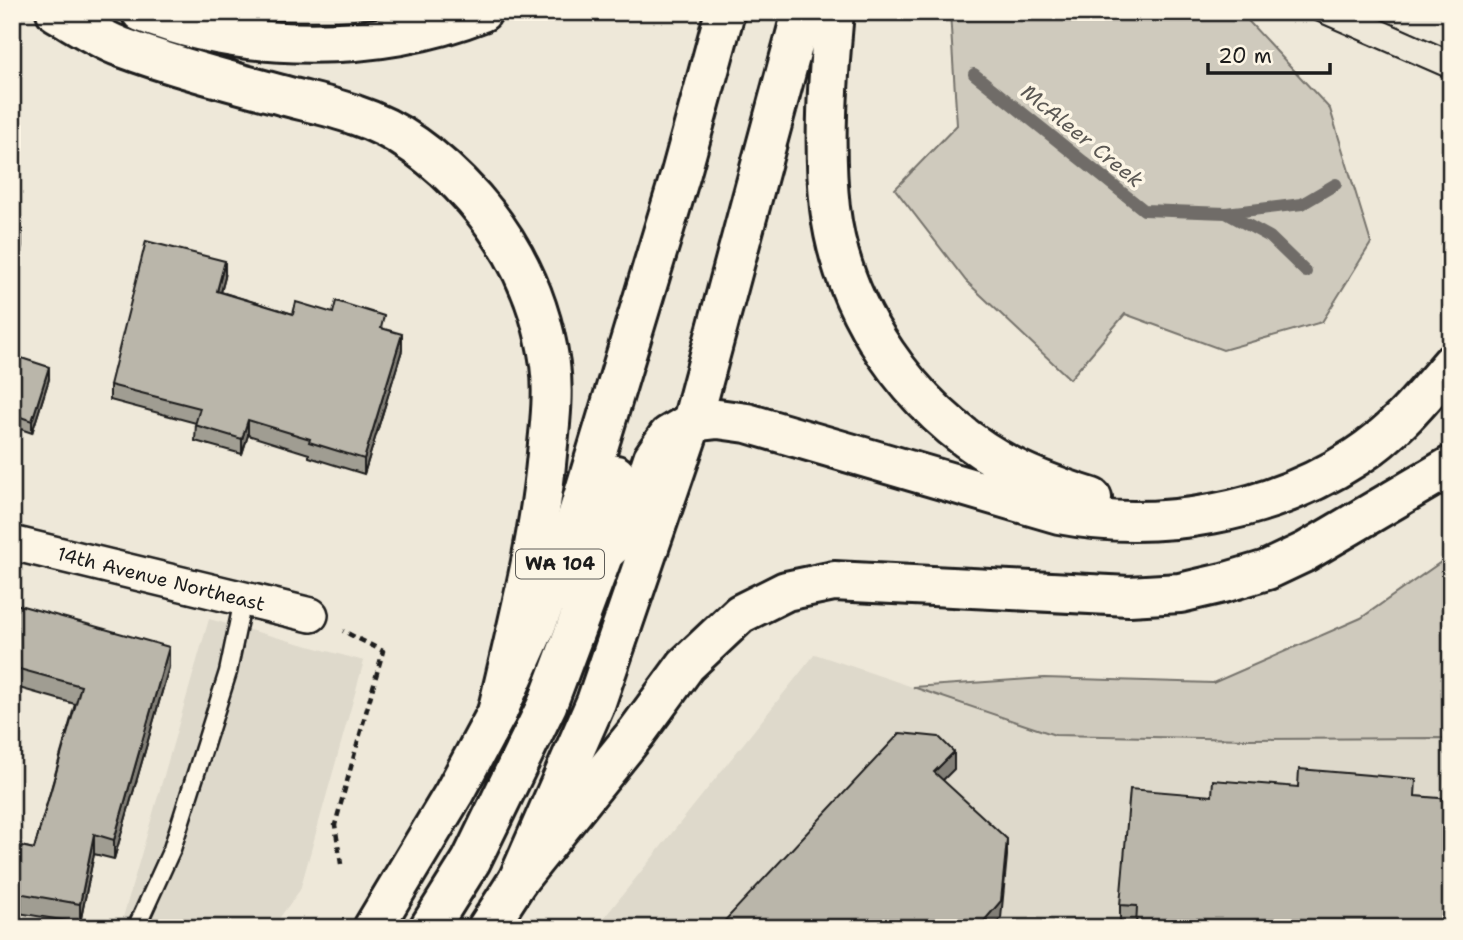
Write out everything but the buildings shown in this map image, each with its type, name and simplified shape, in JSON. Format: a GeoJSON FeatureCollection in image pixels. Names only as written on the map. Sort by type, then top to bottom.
{"type":"FeatureCollection","features":[{"type":"Feature","properties":{"kind":"main road"},"geometry":{"type":"LineString","coordinates":[[56,12],[118,46],[207,76],[354,114],[403,136],[463,187],[492,220],[513,251],[536,302],[539,315],[550,366],[551,418],[544,493],[497,713]]}},
{"type":"Feature","properties":{"kind":"main road"},"geometry":{"type":"LineString","coordinates":[[141,12],[218,34],[296,43],[363,40],[432,28],[482,12]]}},
{"type":"Feature","properties":{"kind":"main road","name":"WA 104"},"geometry":{"type":"LineString","coordinates":[[373,928],[442,814],[497,713],[536,628],[574,527],[681,173],[725,12]]}},
{"type":"Feature","properties":{"kind":"main road"},"geometry":{"type":"LineString","coordinates":[[518,880],[596,702],[692,422],[802,12]]}},
{"type":"Feature","properties":{"kind":"main road"},"geometry":{"type":"LineString","coordinates":[[834,12],[827,165],[831,211],[853,293],[874,335],[902,376],[925,402],[960,434],[1000,461],[1050,485],[1095,499],[1129,505],[1161,509],[1230,510]]}},
{"type":"Feature","properties":{"kind":"main road"},"geometry":{"type":"LineString","coordinates":[[429,928],[471,861],[547,705],[604,553],[602,520],[669,302],[681,173]]}},
{"type":"Feature","properties":{"kind":"main road"},"geometry":{"type":"LineString","coordinates":[[604,553],[629,530],[653,458],[668,436],[692,422],[718,419],[747,423],[1059,514],[1094,520],[1127,521],[1183,517],[1230,510],[1299,489],[1357,457],[1408,415],[1451,364]]}},
{"type":"Feature","properties":{"kind":"main road"},"geometry":{"type":"LineString","coordinates":[[487,928],[518,880],[687,665],[740,614],[786,591],[834,581],[1129,596],[1180,593],[1267,570],[1305,552],[1451,466]]}},
{"type":"Feature","properties":{"kind":"street","name":"14th Avenue Northeast"},"geometry":{"type":"LineString","coordinates":[[12,543],[311,615]]}},
{"type":"Feature","properties":{"kind":"lane"},"geometry":{"type":"LineString","coordinates":[[136,928],[172,849],[228,672],[243,600]]}},
{"type":"Feature","properties":{"kind":"path"},"geometry":{"type":"LineString","coordinates":[[311,615],[383,651],[335,825],[341,864]]}},
{"type":"Feature","properties":{"kind":"shaded area"},"geometry":{"type":"Polygon","coordinates":[[[950,12],[1240,12],[1330,109],[1371,243],[1322,322],[1223,350],[1125,314],[1070,379],[966,281],[895,189],[957,125],[950,12]]]}},
{"type":"Feature","properties":{"kind":"shaded area"},"geometry":{"type":"Polygon","coordinates":[[[1451,555],[1451,742],[1440,738],[1248,739],[1055,735],[913,687],[1044,678],[1213,683],[1361,618],[1451,555]]]}},
{"type":"Feature","properties":{"kind":"shaded area"},"geometry":{"type":"Polygon","coordinates":[[[209,619],[364,661],[300,890],[272,928],[120,928],[209,619]]]}},
{"type":"Feature","properties":{"kind":"shaded area"},"geometry":{"type":"Polygon","coordinates":[[[815,654],[1055,735],[1441,738],[1451,742],[1451,928],[596,928],[815,654]]]}},
{"type":"Feature","properties":{"kind":"waterway","name":"McAleer Creek"},"geometry":{"type":"LineString","coordinates":[[974,74],[1144,210],[1226,213],[1302,204],[1336,184]]}},
{"type":"Feature","properties":{"kind":"waterway"},"geometry":{"type":"LineString","coordinates":[[1226,213],[1270,237],[1306,272]]}},
{"type":"Feature","properties":{"kind":"tram line"},"geometry":{"type":"LineString","coordinates":[[1295,12],[1451,80]]}},
{"type":"Feature","properties":{"kind":"tram line"},"geometry":{"type":"LineString","coordinates":[[1365,12],[1451,50]]}}]}
